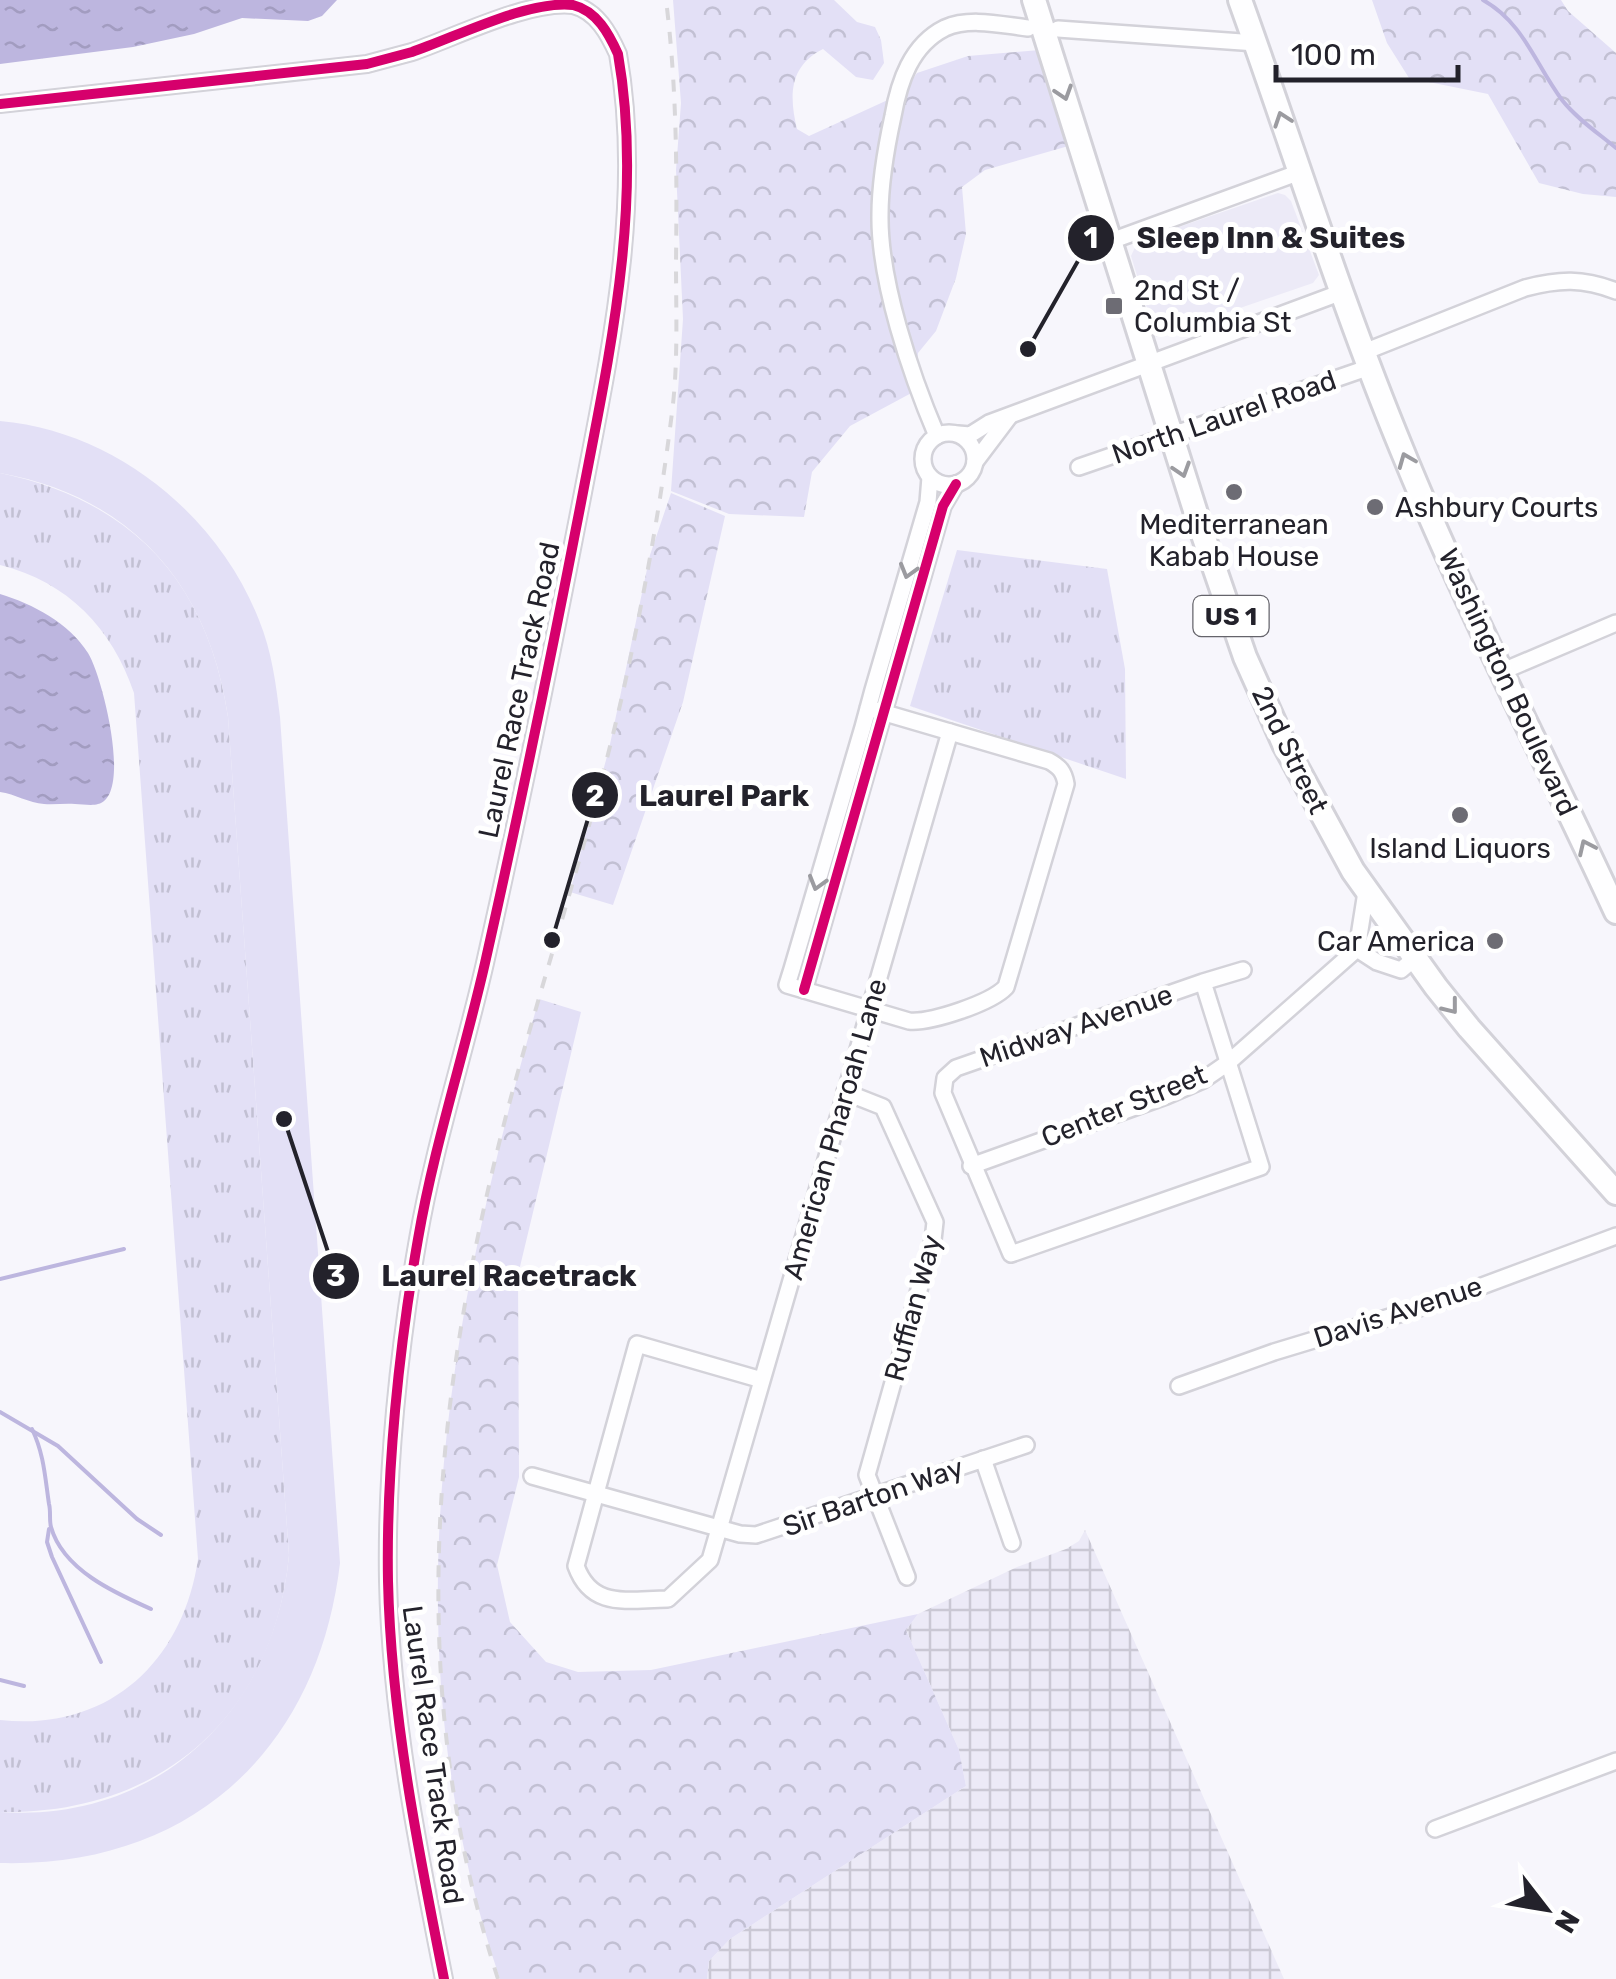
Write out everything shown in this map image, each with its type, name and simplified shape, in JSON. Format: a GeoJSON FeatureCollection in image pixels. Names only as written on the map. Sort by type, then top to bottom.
{"type":"FeatureCollection","features":[{"type":"Feature","properties":{"kind":"main road","name":"2nd Street"},"geometry":{"type":"LineString","coordinates":[[1034,0],[1171,435],[1239,640],[1264,701],[1316,805],[1366,892],[1468,1028],[1616,1193]]}},
{"type":"Feature","properties":{"kind":"main road","name":"Washington Boulevard"},"geometry":{"type":"LineString","coordinates":[[1240,0],[1367,360],[1450,562],[1616,912]]}},
{"type":"Feature","properties":{"kind":"main road"},"geometry":{"type":"LineString","coordinates":[[1580,1154],[1616,1174]]}},
{"type":"Feature","properties":{"kind":"street","name":"Laurel Race Track Road"},"geometry":{"type":"LineString","coordinates":[[0,104],[368,64],[538,5],[574,5],[586,10],[610,36],[618,54],[628,218],[599,411],[488,948],[418,1237],[392,1462],[388,1584],[400,1723],[444,1979]]}},
{"type":"Feature","properties":{"kind":"street"},"geometry":{"type":"LineString","coordinates":[[936,436],[917,390],[884,256],[880,216],[894,111],[905,72],[934,34],[970,22],[1028,28]]}},
{"type":"Feature","properties":{"kind":"street"},"geometry":{"type":"LineString","coordinates":[[1058,30],[1256,44]]}},
{"type":"Feature","properties":{"kind":"street"},"geometry":{"type":"LineString","coordinates":[[1111,241],[1300,172]]}},
{"type":"Feature","properties":{"kind":"street","name":"North Laurel Road"},"geometry":{"type":"LineString","coordinates":[[1078,467],[1367,360],[1525,288],[1552,280],[1586,280],[1616,290]]}},
{"type":"Feature","properties":{"kind":"street"},"geometry":{"type":"LineString","coordinates":[[1009,416],[968,477],[944,485],[924,470],[926,444],[936,436],[970,435],[989,423],[1342,292]]}},
{"type":"Feature","properties":{"kind":"street"},"geometry":{"type":"LineString","coordinates":[[958,434],[972,445],[975,462]]}},
{"type":"Feature","properties":{"kind":"street"},"geometry":{"type":"LineString","coordinates":[[876,710],[1058,765],[1066,782],[1010,980],[1002,992],[925,1021],[908,1021],[796,988],[876,710],[928,502],[930,477]]}},
{"type":"Feature","properties":{"kind":"street"},"geometry":{"type":"LineString","coordinates":[[876,710],[943,506],[956,484]]}},
{"type":"Feature","properties":{"kind":"street"},"geometry":{"type":"LineString","coordinates":[[1503,671],[1616,622]]}},
{"type":"Feature","properties":{"kind":"street","name":"American Pharoah Lane"},"geometry":{"type":"LineString","coordinates":[[762,1380],[637,1344],[576,1566],[592,1593],[608,1598],[668,1599],[710,1560],[950,732]]}},
{"type":"Feature","properties":{"kind":"street"},"geometry":{"type":"LineString","coordinates":[[1366,892],[1357,949],[1401,970],[1415,958]]}},
{"type":"Feature","properties":{"kind":"street","name":"Center Street"},"geometry":{"type":"LineString","coordinates":[[971,1166],[1202,1080],[1229,1062],[1357,949]]}},
{"type":"Feature","properties":{"kind":"street","name":"Midway Avenue"},"geometry":{"type":"LineString","coordinates":[[1229,1062],[1261,1167],[1011,1254],[943,1093],[945,1078],[950,1072],[1243,970]]}},
{"type":"Feature","properties":{"kind":"street"},"geometry":{"type":"LineString","coordinates":[[1203,982],[1229,1062]]}},
{"type":"Feature","properties":{"kind":"street","name":"Ruffian Way"},"geometry":{"type":"LineString","coordinates":[[845,1092],[884,1107],[935,1222],[868,1476],[907,1577]]}},
{"type":"Feature","properties":{"kind":"street","name":"Davis Avenue"},"geometry":{"type":"LineString","coordinates":[[1179,1386],[1274,1352],[1439,1302],[1616,1236]]}},
{"type":"Feature","properties":{"kind":"street","name":"Sir Barton Way"},"geometry":{"type":"LineString","coordinates":[[532,1476],[740,1534],[769,1533],[1026,1445]]}},
{"type":"Feature","properties":{"kind":"street"},"geometry":{"type":"LineString","coordinates":[[983,1459],[1012,1543]]}},
{"type":"Feature","properties":{"kind":"street"},"geometry":{"type":"LineString","coordinates":[[1435,1829],[1616,1761]]}},
{"type":"Feature","properties":{"kind":"shaded area"},"geometry":{"type":"Polygon","coordinates":[[[1278,193],[1291,201],[1319,275],[1313,283],[1156,337],[1131,256],[1138,241],[1278,193]]]}},
{"type":"Feature","properties":{"kind":"shaded area"},"geometry":{"type":"Polygon","coordinates":[[[1085,1530],[1284,1979],[707,1979],[709,1961],[730,1939],[966,1786],[959,1750],[906,1630],[918,1614],[1017,1567],[1066,1549],[1079,1541],[1085,1530]]]}},
{"type":"Feature","properties":{"kind":"green space"},"geometry":{"type":"Polygon","coordinates":[[[673,0],[834,0],[857,22],[875,27],[884,63],[873,80],[856,77],[823,49],[803,64],[794,83],[794,117],[797,129],[809,136],[903,93],[917,73],[968,56],[1040,50],[1072,145],[985,170],[962,187],[966,234],[956,278],[936,331],[918,353],[917,390],[850,426],[812,472],[804,517],[729,514],[671,491],[683,319],[676,170],[681,103],[673,0]]]}},
{"type":"Feature","properties":{"kind":"green space"},"geometry":{"type":"Polygon","coordinates":[[[1372,0],[1561,0],[1568,11],[1616,53],[1616,197],[1539,183],[1488,94],[1409,78],[1387,43],[1372,0]]]}},
{"type":"Feature","properties":{"kind":"green space"},"geometry":{"type":"Polygon","coordinates":[[[0,421],[42,428],[83,442],[122,461],[157,485],[217,546],[241,582],[267,644],[280,717],[340,1563],[327,1630],[304,1689],[273,1741],[233,1785],[185,1820],[130,1845],[68,1859],[0,1863],[0,1812],[58,1810],[111,1798],[158,1776],[199,1745],[234,1707],[260,1662],[279,1611],[289,1555],[228,717],[218,670],[203,627],[183,589],[157,555],[126,526],[89,503],[47,485],[0,473],[0,421]]]}},
{"type":"Feature","properties":{"kind":"green space"},"geometry":{"type":"Polygon","coordinates":[[[0,473],[47,486],[89,504],[126,527],[157,555],[182,588],[203,626],[218,669],[228,717],[289,1555],[279,1612],[260,1664],[233,1708],[199,1745],[158,1774],[111,1796],[58,1808],[0,1812],[0,1720],[39,1721],[74,1714],[106,1701],[134,1683],[176,1629],[190,1596],[198,1559],[134,693],[113,648],[84,611],[47,583],[0,565],[0,473]]]}},
{"type":"Feature","properties":{"kind":"green space"},"geometry":{"type":"Polygon","coordinates":[[[671,493],[725,516],[683,702],[613,905],[570,892],[609,749],[650,555],[671,493]]]}},
{"type":"Feature","properties":{"kind":"green space"},"geometry":{"type":"Polygon","coordinates":[[[957,550],[1107,569],[1125,669],[1126,779],[910,706],[957,550]]]}},
{"type":"Feature","properties":{"kind":"green space"},"geometry":{"type":"Polygon","coordinates":[[[539,999],[581,1012],[518,1275],[519,1477],[497,1565],[510,1622],[546,1662],[578,1672],[651,1670],[918,1614],[906,1630],[959,1750],[966,1786],[730,1939],[709,1961],[707,1979],[500,1979],[465,1855],[445,1732],[438,1610],[442,1488],[456,1366],[477,1244],[539,999]]]}},
{"type":"Feature","properties":{"kind":"water"},"geometry":{"type":"Polygon","coordinates":[[[0,0],[337,0],[322,16],[308,21],[242,18],[194,34],[133,47],[0,64],[0,0]]]}},
{"type":"Feature","properties":{"kind":"water"},"geometry":{"type":"Polygon","coordinates":[[[0,594],[61,624],[80,642],[94,665],[107,708],[114,759],[108,796],[98,804],[44,804],[0,792],[0,594]]]}},
{"type":"Feature","properties":{"kind":"waterway"},"geometry":{"type":"LineString","coordinates":[[1483,0],[1519,32],[1568,107],[1616,148]]}},
{"type":"Feature","properties":{"kind":"waterway"},"geometry":{"type":"LineString","coordinates":[[0,1279],[124,1249]]}},
{"type":"Feature","properties":{"kind":"waterway"},"geometry":{"type":"LineString","coordinates":[[0,1412],[58,1446],[137,1519],[161,1535]]}},
{"type":"Feature","properties":{"kind":"waterway"},"geometry":{"type":"LineString","coordinates":[[32,1429],[42,1457],[50,1524],[57,1542],[78,1568],[92,1578],[151,1609]]}},
{"type":"Feature","properties":{"kind":"waterway"},"geometry":{"type":"LineString","coordinates":[[49,1529],[47,1542],[52,1557],[101,1662]]}},
{"type":"Feature","properties":{"kind":"waterway"},"geometry":{"type":"LineString","coordinates":[[0,1680],[24,1686]]}},
{"type":"Feature","properties":{"kind":"railway"},"geometry":{"type":"LineString","coordinates":[[498,1979],[468,1870],[449,1762],[440,1654],[439,1546],[446,1437],[481,1221],[507,1112],[612,737],[664,474],[676,369],[676,131],[666,0]]}},
{"type":"Feature","properties":{"kind":"cycle path"},"geometry":{"type":"LineString","coordinates":[[0,104],[367,64],[412,52],[514,14],[555,5],[573,5],[589,12],[606,31],[618,54],[627,161],[626,215],[614,323],[511,843],[425,1204],[395,1410],[388,1539],[394,1681],[416,1831],[444,1979]]}},
{"type":"Feature","properties":{"kind":"cycle path"},"geometry":{"type":"LineString","coordinates":[[804,990],[943,506],[956,484]]}},
{"type":"Feature","properties":{"kind":"place","name":"2nd St / Columbia St"},"geometry":{"type":"Point","coordinates":[1114,306]}},
{"type":"Feature","properties":{"kind":"place","name":"Sleep Inn & Suites"},"geometry":{"type":"Point","coordinates":[1028,349]}},
{"type":"Feature","properties":{"kind":"place","name":"Mediterranean Kabab House"},"geometry":{"type":"Point","coordinates":[1234,492]}},
{"type":"Feature","properties":{"kind":"place","name":"Ashbury Courts"},"geometry":{"type":"Point","coordinates":[1375,507]}},
{"type":"Feature","properties":{"kind":"place","name":"Island Liquors"},"geometry":{"type":"Point","coordinates":[1460,815]}},
{"type":"Feature","properties":{"kind":"place","name":"Laurel Park"},"geometry":{"type":"Point","coordinates":[552,940]}},
{"type":"Feature","properties":{"kind":"place","name":"Car America"},"geometry":{"type":"Point","coordinates":[1495,941]}},
{"type":"Feature","properties":{"kind":"place","name":"Laurel Racetrack"},"geometry":{"type":"Point","coordinates":[284,1119]}}]}
